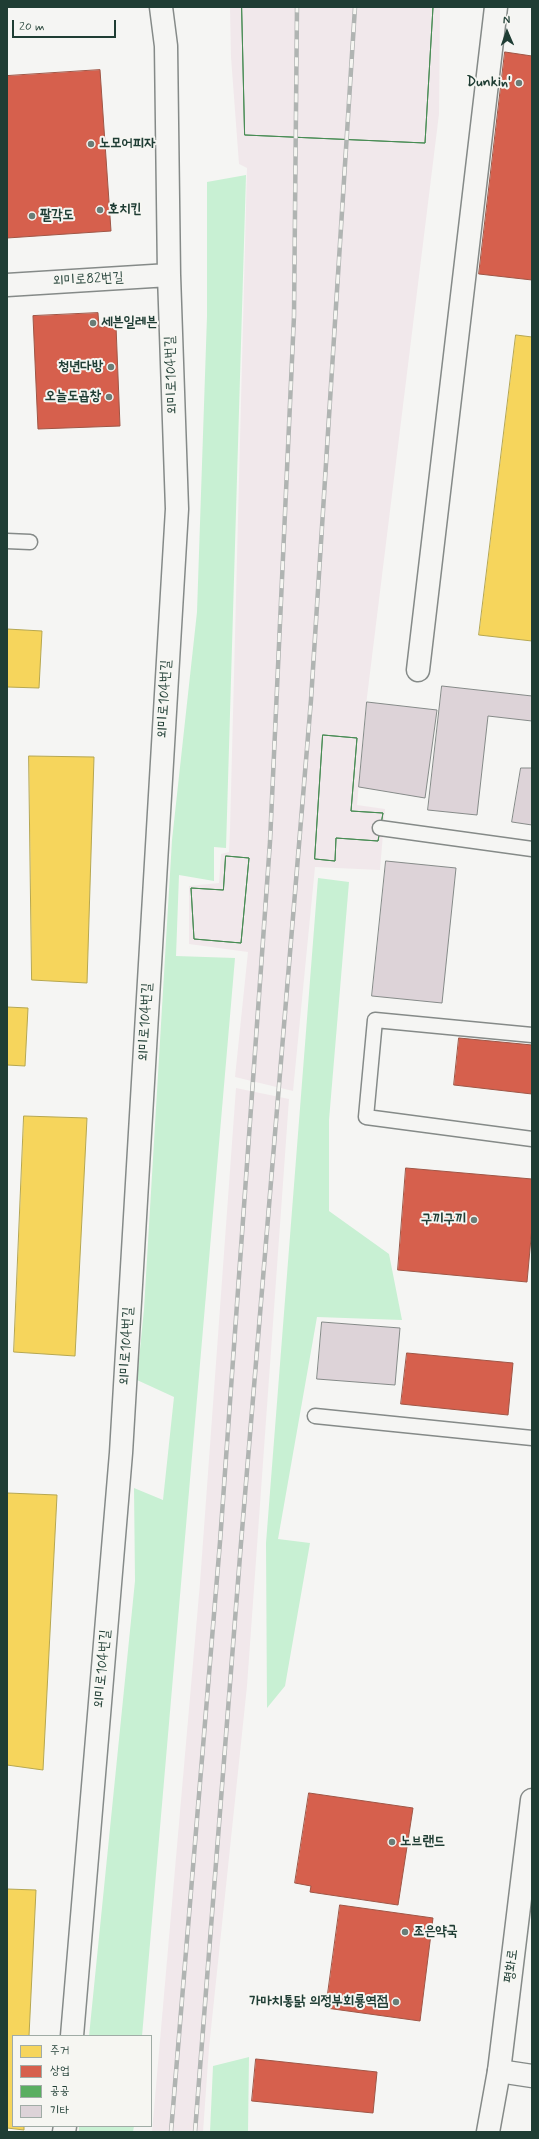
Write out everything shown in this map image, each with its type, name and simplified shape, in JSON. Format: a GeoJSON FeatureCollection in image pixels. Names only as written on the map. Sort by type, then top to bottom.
{"type":"FeatureCollection","features":[{"type":"Feature","properties":{"kind":"street","name":"외미로104번길"},"geometry":{"type":"LineString","coordinates":[[72,2035],[121,1452],[177,509],[169,275],[166,46],[161,7]]}},
{"type":"Feature","properties":{"kind":"street"},"geometry":{"type":"LineString","coordinates":[[418,670],[496,7]]}},
{"type":"Feature","properties":{"kind":"street","name":"외미로82번길"},"geometry":{"type":"LineString","coordinates":[[7,284],[169,275]]}},
{"type":"Feature","properties":{"kind":"street","name":"평화로"},"geometry":{"type":"LineString","coordinates":[[488,2132],[499,2071],[532,1800]]}},
{"type":"Feature","properties":{"kind":"street"},"geometry":{"type":"LineString","coordinates":[[499,2071],[532,2076]]}},
{"type":"Feature","properties":{"kind":"lane"},"geometry":{"type":"LineString","coordinates":[[7,541],[30,542]]}},
{"type":"Feature","properties":{"kind":"lane"},"geometry":{"type":"LineString","coordinates":[[380,828],[532,849]]}},
{"type":"Feature","properties":{"kind":"lane"},"geometry":{"type":"LineString","coordinates":[[532,1035],[375,1020],[366,1117],[532,1139]]}},
{"type":"Feature","properties":{"kind":"lane"},"geometry":{"type":"LineString","coordinates":[[315,1416],[532,1438]]}},
{"type":"Feature","properties":{"kind":"shaded area"},"geometry":{"type":"Polygon","coordinates":[[[230,7],[440,7],[439,114],[366,705],[357,805],[385,809],[380,870],[315,867],[293,1091],[235,1077],[248,952],[189,944],[189,886],[219,883],[221,854],[229,852],[230,830],[247,168],[239,164],[231,57],[230,7]]]}},
{"type":"Feature","properties":{"kind":"shaded area"},"geometry":{"type":"Polygon","coordinates":[[[236,1088],[289,1099],[247,1686],[209,2048],[203,2132],[152,2132],[200,1583],[236,1088]]]}},
{"type":"Feature","properties":{"kind":"green space"},"geometry":{"type":"Polygon","coordinates":[[[246,175],[226,848],[214,847],[214,881],[179,875],[176,956],[235,958],[142,2035],[89,2035],[135,1581],[134,1488],[163,1500],[174,1397],[137,1380],[144,1309],[172,840],[197,612],[207,316],[207,182],[246,175]]]}},
{"type":"Feature","properties":{"kind":"green space"},"geometry":{"type":"Polygon","coordinates":[[[318,878],[349,882],[329,1120],[329,1211],[389,1254],[402,1320],[317,1317],[278,1539],[310,1543],[285,1686],[267,1708],[266,1543],[318,878]]]}},
{"type":"Feature","properties":{"kind":"green space"},"geometry":{"type":"Polygon","coordinates":[[[249,2057],[248,2132],[210,2132],[213,2066],[249,2057]]]}},
{"type":"Feature","properties":{"kind":"green space"},"geometry":{"type":"Polygon","coordinates":[[[79,2127],[134,2127],[133,2132],[79,2132],[79,2127]]]}},
{"type":"Feature","properties":{"kind":"building: 주거"},"geometry":{"type":"Polygon","coordinates":[[[532,137],[532,238],[519,236],[532,137]]]}},
{"type":"Feature","properties":{"kind":"building: 주거"},"geometry":{"type":"Polygon","coordinates":[[[516,335],[532,337],[532,641],[479,635],[516,335]]]}},
{"type":"Feature","properties":{"kind":"building: 주거"},"geometry":{"type":"Polygon","coordinates":[[[7,629],[42,631],[39,688],[7,687],[7,629]]]}},
{"type":"Feature","properties":{"kind":"building: 주거"},"geometry":{"type":"Polygon","coordinates":[[[29,756],[94,757],[87,983],[32,980],[29,756]]]}},
{"type":"Feature","properties":{"kind":"building: 주거"},"geometry":{"type":"Polygon","coordinates":[[[7,1007],[28,1008],[25,1066],[7,1065],[7,1007]]]}},
{"type":"Feature","properties":{"kind":"building: 주거"},"geometry":{"type":"Polygon","coordinates":[[[24,1116],[87,1118],[75,1356],[14,1352],[24,1116]]]}},
{"type":"Feature","properties":{"kind":"building: 주거"},"geometry":{"type":"Polygon","coordinates":[[[7,1493],[57,1495],[43,1770],[7,1765],[7,1493]]]}},
{"type":"Feature","properties":{"kind":"building: 주거"},"geometry":{"type":"Polygon","coordinates":[[[7,1889],[36,1890],[29,2035],[12,2035],[12,2127],[24,2127],[24,2130],[7,2128],[7,1889]]]}},
{"type":"Feature","properties":{"kind":"building: 상업"},"geometry":{"type":"Polygon","coordinates":[[[505,52],[532,56],[532,280],[479,274],[505,52]]]}},
{"type":"Feature","properties":{"kind":"building: 상업"},"geometry":{"type":"Polygon","coordinates":[[[100,70],[111,231],[7,238],[7,76],[100,70]]]}},
{"type":"Feature","properties":{"kind":"building: 상업"},"geometry":{"type":"Polygon","coordinates":[[[98,313],[99,327],[116,326],[120,426],[38,429],[33,316],[98,313]]]}},
{"type":"Feature","properties":{"kind":"building: 상업"},"geometry":{"type":"Polygon","coordinates":[[[459,1038],[532,1045],[532,1094],[454,1085],[459,1038]]]}},
{"type":"Feature","properties":{"kind":"building: 상업"},"geometry":{"type":"Polygon","coordinates":[[[406,1168],[532,1179],[532,1227],[527,1282],[398,1270],[406,1168]]]}},
{"type":"Feature","properties":{"kind":"building: 상업"},"geometry":{"type":"Polygon","coordinates":[[[407,1353],[513,1363],[508,1415],[401,1404],[407,1353]]]}},
{"type":"Feature","properties":{"kind":"building: 상업"},"geometry":{"type":"Polygon","coordinates":[[[309,1793],[413,1808],[398,1905],[310,1892],[311,1886],[295,1883],[309,1793]]]}},
{"type":"Feature","properties":{"kind":"building: 상업"},"geometry":{"type":"Polygon","coordinates":[[[340,1905],[433,1918],[420,2021],[326,2008],[340,1905]]]}},
{"type":"Feature","properties":{"kind":"building: 상업"},"geometry":{"type":"Polygon","coordinates":[[[256,2059],[377,2072],[373,2113],[252,2101],[256,2059]]]}},
{"type":"Feature","properties":{"kind":"building: 공공"},"geometry":{"type":"Polygon","coordinates":[[[242,7],[433,7],[425,143],[245,135],[242,7]]]}},
{"type":"Feature","properties":{"kind":"building: 공공"},"geometry":{"type":"Polygon","coordinates":[[[242,7],[433,7],[425,143],[245,135],[242,7]]]}},
{"type":"Feature","properties":{"kind":"building: 공공"},"geometry":{"type":"Polygon","coordinates":[[[323,735],[357,738],[351,811],[383,813],[378,841],[336,838],[335,861],[315,859],[323,735]]]}},
{"type":"Feature","properties":{"kind":"building: 공공"},"geometry":{"type":"Polygon","coordinates":[[[323,735],[357,738],[351,811],[383,813],[378,841],[336,838],[335,861],[315,859],[323,735]]]}},
{"type":"Feature","properties":{"kind":"building: 공공"},"geometry":{"type":"Polygon","coordinates":[[[226,856],[249,858],[241,943],[194,939],[191,888],[223,890],[226,856]]]}},
{"type":"Feature","properties":{"kind":"building: 공공"},"geometry":{"type":"Polygon","coordinates":[[[226,856],[249,858],[241,943],[194,939],[191,888],[223,890],[226,856]]]}},
{"type":"Feature","properties":{"kind":"building: 기타"},"geometry":{"type":"Polygon","coordinates":[[[442,686],[532,696],[532,721],[488,716],[477,815],[428,810],[442,686]]]}},
{"type":"Feature","properties":{"kind":"building: 기타"},"geometry":{"type":"Polygon","coordinates":[[[367,702],[437,710],[425,798],[359,787],[367,702]]]}},
{"type":"Feature","properties":{"kind":"building: 기타"},"geometry":{"type":"Polygon","coordinates":[[[521,768],[532,768],[532,825],[512,822],[521,768]]]}},
{"type":"Feature","properties":{"kind":"building: 기타"},"geometry":{"type":"Polygon","coordinates":[[[386,861],[456,868],[442,1003],[372,996],[386,861]]]}},
{"type":"Feature","properties":{"kind":"building: 기타"},"geometry":{"type":"Polygon","coordinates":[[[322,1322],[400,1328],[395,1385],[317,1379],[322,1322]]]}},
{"type":"Feature","properties":{"kind":"railway"},"geometry":{"type":"LineString","coordinates":[[171,2132],[220,1542],[270,842],[294,316],[297,7]]}},
{"type":"Feature","properties":{"kind":"railway"},"geometry":{"type":"LineString","coordinates":[[195,2132],[241,1543],[311,700],[355,7]]}},
{"type":"Feature","properties":{"kind":"place","name":"Dunkin'"},"geometry":{"type":"Point","coordinates":[519,83]}},
{"type":"Feature","properties":{"kind":"place","name":"노모어피자"},"geometry":{"type":"Point","coordinates":[91,144]}},
{"type":"Feature","properties":{"kind":"place","name":"호치킨"},"geometry":{"type":"Point","coordinates":[100,210]}},
{"type":"Feature","properties":{"kind":"place","name":"팔각도"},"geometry":{"type":"Point","coordinates":[32,216]}},
{"type":"Feature","properties":{"kind":"place","name":"세븐일레븐"},"geometry":{"type":"Point","coordinates":[93,323]}},
{"type":"Feature","properties":{"kind":"place","name":"청년다방"},"geometry":{"type":"Point","coordinates":[111,367]}},
{"type":"Feature","properties":{"kind":"place","name":"오늘도곱창"},"geometry":{"type":"Point","coordinates":[109,397]}},
{"type":"Feature","properties":{"kind":"place","name":"구끼구끼"},"geometry":{"type":"Point","coordinates":[474,1220]}},
{"type":"Feature","properties":{"kind":"place","name":"노브랜드"},"geometry":{"type":"Point","coordinates":[392,1842]}},
{"type":"Feature","properties":{"kind":"place","name":"조은약국"},"geometry":{"type":"Point","coordinates":[405,1932]}},
{"type":"Feature","properties":{"kind":"place","name":"가마치통닭 의정부회룡역점"},"geometry":{"type":"Point","coordinates":[396,2002]}}]}
